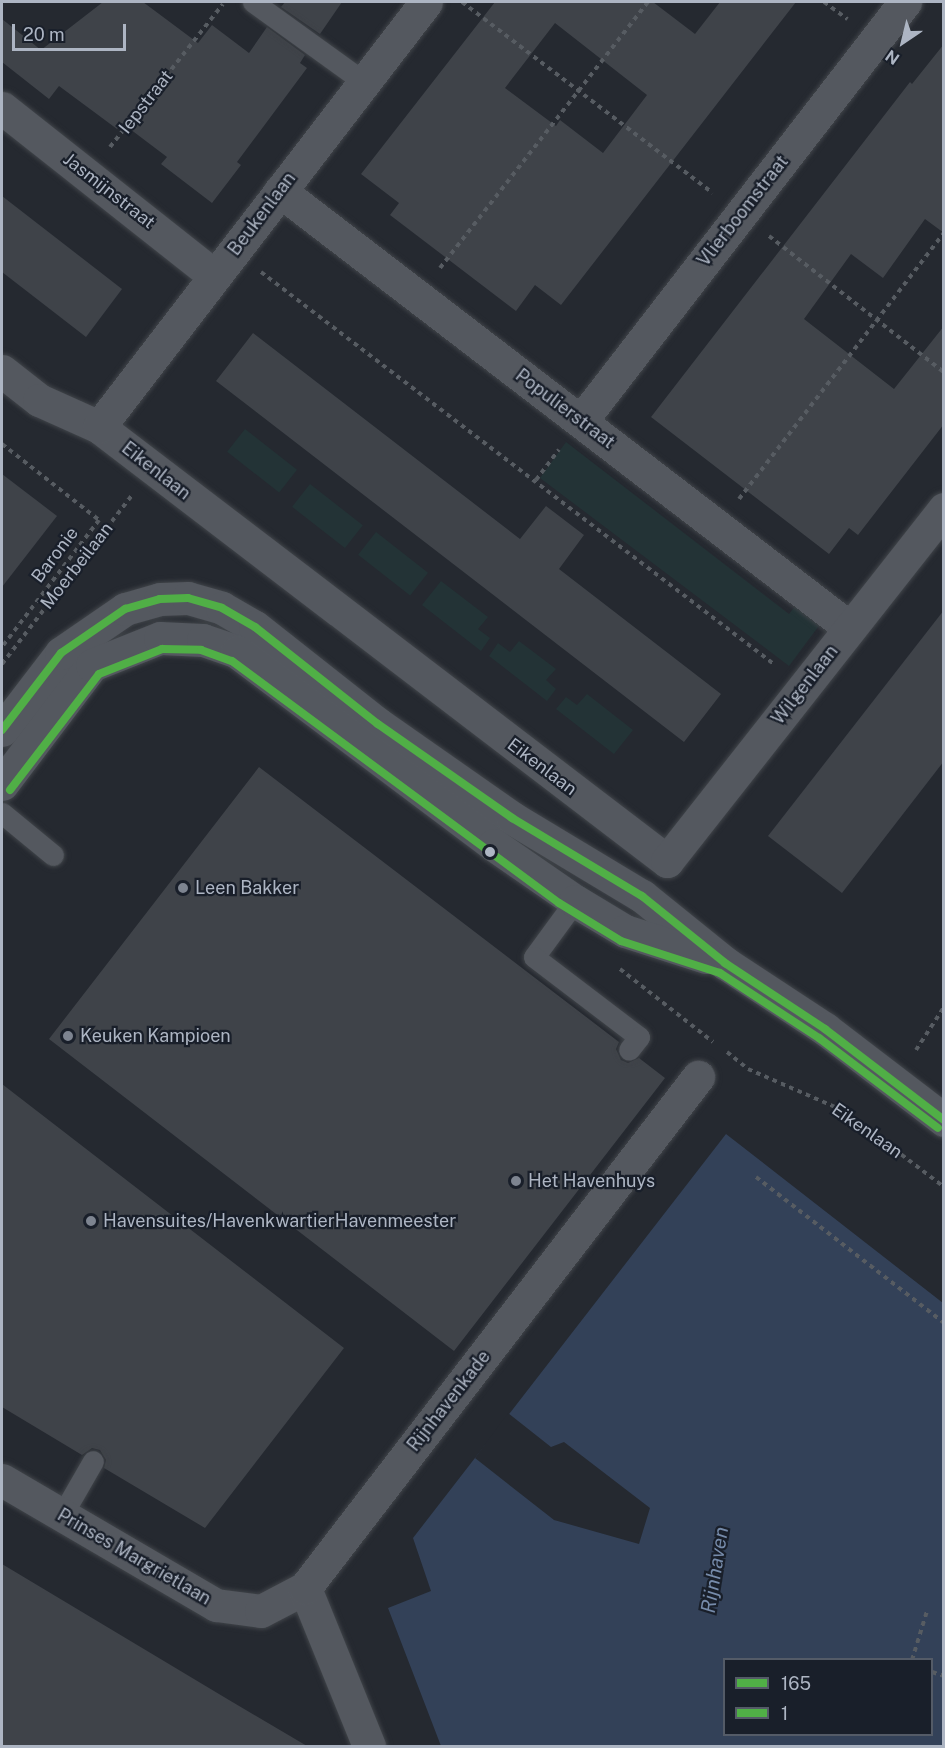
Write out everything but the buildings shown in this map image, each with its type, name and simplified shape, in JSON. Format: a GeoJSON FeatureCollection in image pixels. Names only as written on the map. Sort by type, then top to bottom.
{"type":"FeatureCollection","features":[{"type":"Feature","properties":{"kind":"street","name":"Beukenlaan"},"geometry":{"type":"LineString","coordinates":[[99,427],[426,2]]}},
{"type":"Feature","properties":{"kind":"street","name":"Vlierboomstraat"},"geometry":{"type":"LineString","coordinates":[[581,421],[905,2]]}},
{"type":"Feature","properties":{"kind":"street","name":"Jasmijnstraat"},"geometry":{"type":"LineString","coordinates":[[2,108],[88,174],[225,264]]}},
{"type":"Feature","properties":{"kind":"street","name":"Populierstraat"},"geometry":{"type":"LineString","coordinates":[[280,191],[850,628]]}},
{"type":"Feature","properties":{"kind":"street","name":"Eikenlaan"},"geometry":{"type":"LineString","coordinates":[[2,371],[39,400],[99,427],[667,861]]}},
{"type":"Feature","properties":{"kind":"street","name":"Wilgenlaan"},"geometry":{"type":"LineString","coordinates":[[667,861],[850,628],[937,529]]}},
{"type":"Feature","properties":{"kind":"street"},"geometry":{"type":"LineString","coordinates":[[2,730],[61,654],[125,609],[160,599],[188,598],[222,608],[255,627],[378,724],[512,818],[642,896],[725,963],[825,1029],[944,1120]]}},
{"type":"Feature","properties":{"kind":"street"},"geometry":{"type":"LineString","coordinates":[[2,784],[92,664],[159,638],[203,640],[237,652],[494,845],[575,901],[625,931],[725,963]]}},
{"type":"Feature","properties":{"kind":"street","name":"Rijnhavenkade"},"geometry":{"type":"LineString","coordinates":[[304,1588],[698,1077]]}},
{"type":"Feature","properties":{"kind":"street","name":"Prinses Margrietlaan"},"geometry":{"type":"LineString","coordinates":[[2,1480],[216,1605],[261,1611],[304,1588]]}},
{"type":"Feature","properties":{"kind":"street"},"geometry":{"type":"LineString","coordinates":[[304,1588],[369,1746]]}},
{"type":"Feature","properties":{"kind":"lane"},"geometry":{"type":"LineString","coordinates":[[253,2],[364,82]]}},
{"type":"Feature","properties":{"kind":"lane"},"geometry":{"type":"LineString","coordinates":[[2,813],[54,855]]}},
{"type":"Feature","properties":{"kind":"lane"},"geometry":{"type":"LineString","coordinates":[[575,901],[534,957],[639,1037],[629,1050]]}},
{"type":"Feature","properties":{"kind":"lane"},"geometry":{"type":"LineString","coordinates":[[62,1515],[93,1461]]}},
{"type":"Feature","properties":{"kind":"path","name":"Iepstraat"},"geometry":{"type":"LineString","coordinates":[[88,174],[225,2]]}},
{"type":"Feature","properties":{"kind":"path"},"geometry":{"type":"LineString","coordinates":[[462,2],[944,372]]}},
{"type":"Feature","properties":{"kind":"path"},"geometry":{"type":"LineString","coordinates":[[418,296],[648,2]]}},
{"type":"Feature","properties":{"kind":"path"},"geometry":{"type":"LineString","coordinates":[[718,526],[944,233]]}},
{"type":"Feature","properties":{"kind":"path"},"geometry":{"type":"LineString","coordinates":[[225,264],[804,688]]}},
{"type":"Feature","properties":{"kind":"path","name":"Baronie"},"geometry":{"type":"LineString","coordinates":[[2,444],[99,520],[2,647]]}},
{"type":"Feature","properties":{"kind":"path","name":"Moerbeilaan"},"geometry":{"type":"LineString","coordinates":[[2,664],[153,468]]}},
{"type":"Feature","properties":{"kind":"path","name":"Eikenlaan"},"geometry":{"type":"LineString","coordinates":[[625,931],[616,953],[620,970],[748,1069],[844,1111],[944,1187]]}},
{"type":"Feature","properties":{"kind":"path"},"geometry":{"type":"LineString","coordinates":[[916,1050],[944,1007]]}},
{"type":"Feature","properties":{"kind":"path"},"geometry":{"type":"LineString","coordinates":[[756,1177],[944,1323]]}},
{"type":"Feature","properties":{"kind":"path"},"geometry":{"type":"LineString","coordinates":[[912,1658],[927,1611]]}},
{"type":"Feature","properties":{"kind":"shaded area"},"geometry":{"type":"Polygon","coordinates":[[[245,429],[297,470],[279,492],[227,452],[245,429]]]}},
{"type":"Feature","properties":{"kind":"shaded area"},"geometry":{"type":"Polygon","coordinates":[[[566,442],[789,614],[797,604],[821,623],[789,666],[540,478],[566,442]]]}},
{"type":"Feature","properties":{"kind":"shaded area"},"geometry":{"type":"Polygon","coordinates":[[[310,484],[363,525],[345,548],[292,507],[310,484]]]}},
{"type":"Feature","properties":{"kind":"shaded area"},"geometry":{"type":"Polygon","coordinates":[[[376,532],[428,573],[410,595],[358,555],[376,532]]]}},
{"type":"Feature","properties":{"kind":"shaded area"},"geometry":{"type":"Polygon","coordinates":[[[441,581],[488,617],[478,629],[490,638],[481,651],[422,605],[441,581]]]}},
{"type":"Feature","properties":{"kind":"shaded area"},"geometry":{"type":"Polygon","coordinates":[[[519,641],[556,669],[546,680],[556,689],[547,701],[489,656],[498,643],[510,652],[519,641]]]}},
{"type":"Feature","properties":{"kind":"shaded area"},"geometry":{"type":"Polygon","coordinates":[[[587,694],[633,730],[614,754],[556,709],[566,697],[577,705],[587,694]]]}},
{"type":"Feature","properties":{"kind":"water","name":"Rijnhaven"},"geometry":{"type":"Polygon","coordinates":[[[726,1134],[943,1303],[943,1746],[441,1746],[388,1608],[431,1591],[413,1538],[726,1134]]]}},
{"type":"Feature","properties":{"kind":"pier"},"geometry":{"type":"Polygon","coordinates":[[[508,1413],[551,1447],[564,1442],[650,1508],[639,1544],[554,1520],[475,1458],[508,1413]]]}},
{"type":"Feature","properties":{"kind":"transit line","name":"165"},"geometry":{"type":"LineString","coordinates":[[2,730],[61,653],[125,609],[160,599],[188,598],[222,608],[255,627],[378,724],[512,818],[642,896],[725,963],[825,1029],[944,1120]]}},
{"type":"Feature","properties":{"kind":"transit line","name":"1"},"geometry":{"type":"LineString","coordinates":[[10,790],[99,674],[162,649],[201,650],[232,661],[559,903],[621,941],[720,973],[819,1038],[938,1128]]}},
{"type":"Feature","properties":{"kind":"place","name":"Leen Bakker"},"geometry":{"type":"Point","coordinates":[183,888]}},
{"type":"Feature","properties":{"kind":"place","name":"Keuken Kampioen"},"geometry":{"type":"Point","coordinates":[68,1036]}},
{"type":"Feature","properties":{"kind":"place","name":"Het Havenhuys"},"geometry":{"type":"Point","coordinates":[516,1181]}},
{"type":"Feature","properties":{"kind":"place","name":"Havensuites/HavenkwartierHavenmeester"},"geometry":{"type":"Point","coordinates":[91,1221]}}]}
